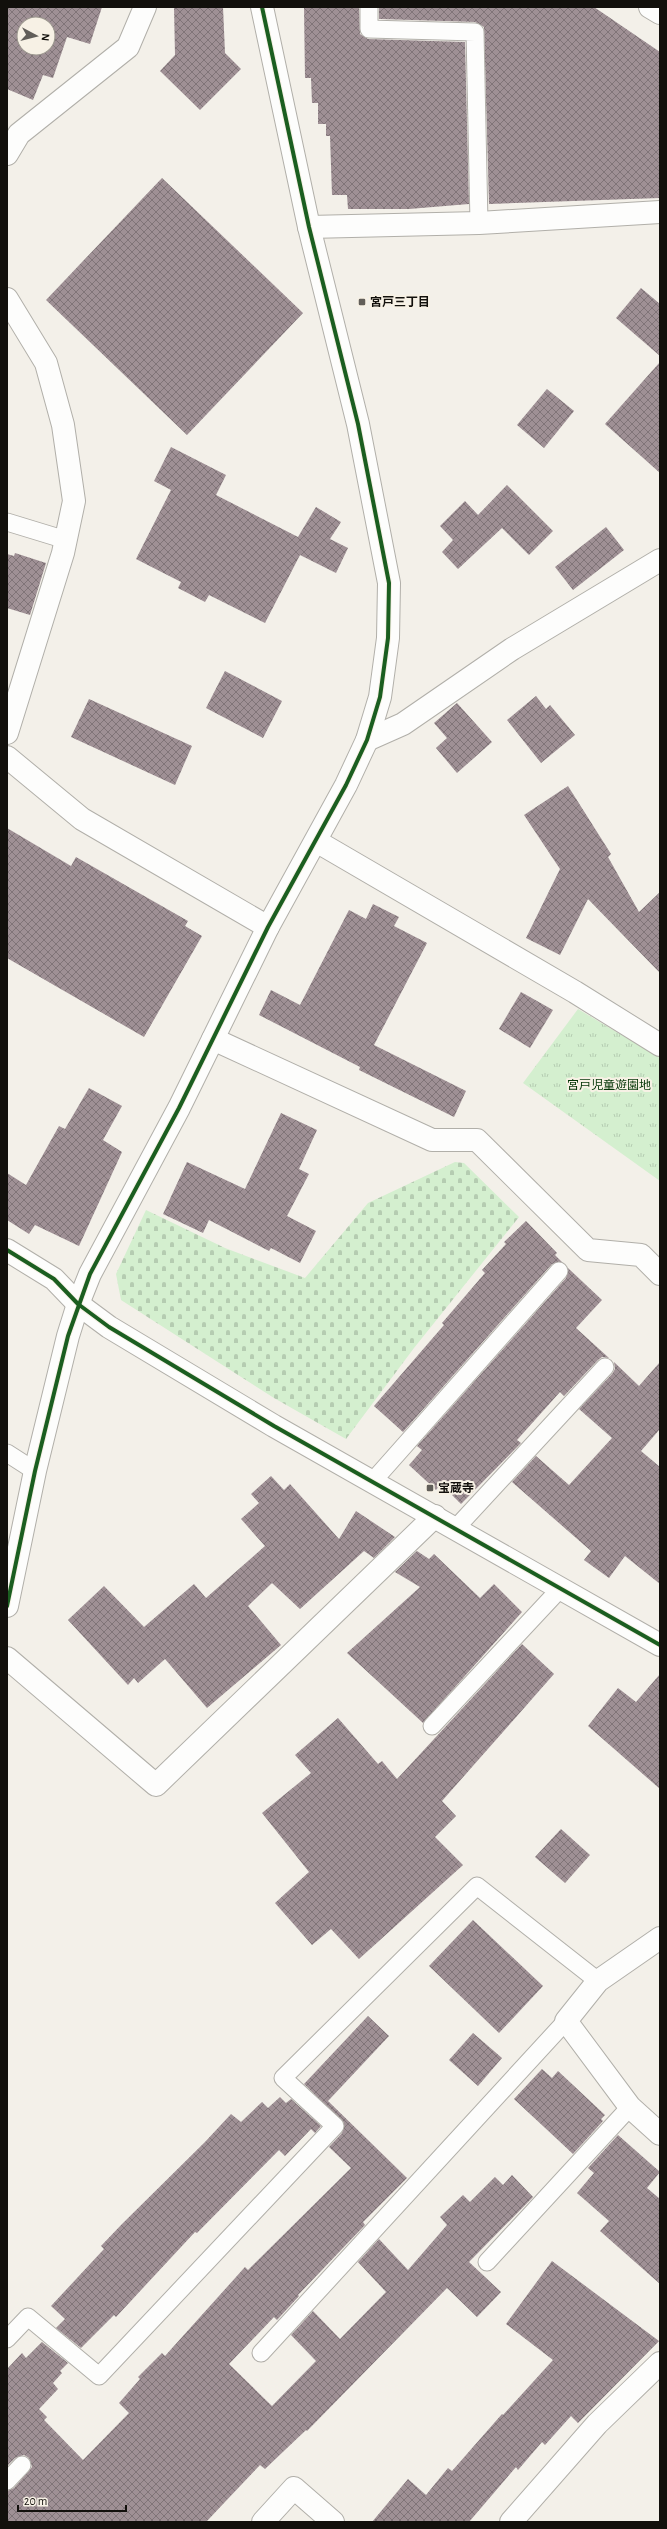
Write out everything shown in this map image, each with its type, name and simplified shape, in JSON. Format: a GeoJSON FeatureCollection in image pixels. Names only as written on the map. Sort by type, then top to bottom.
{"type":"FeatureCollection","features":[{"type":"Feature","properties":{"kind":"street"},"geometry":{"type":"LineString","coordinates":[[7,153],[19,134],[128,47],[145,7]]}},
{"type":"Feature","properties":{"kind":"street"},"geometry":{"type":"LineString","coordinates":[[7,1606],[36,1471],[78,1304],[90,1274],[179,1108],[268,927],[316,841],[367,740],[380,697],[388,638],[389,583],[358,424],[309,227],[262,7]]}},
{"type":"Feature","properties":{"kind":"street"},"geometry":{"type":"LineString","coordinates":[[650,7],[660,14]]}},
{"type":"Feature","properties":{"kind":"street"},"geometry":{"type":"LineString","coordinates":[[309,227],[479,222],[660,212]]}},
{"type":"Feature","properties":{"kind":"street"},"geometry":{"type":"LineString","coordinates":[[7,299],[46,363],[63,425],[74,501],[66,540],[7,733]]}},
{"type":"Feature","properties":{"kind":"street"},"geometry":{"type":"LineString","coordinates":[[367,740],[403,724],[512,649],[660,560]]}},
{"type":"Feature","properties":{"kind":"street"},"geometry":{"type":"LineString","coordinates":[[7,758],[82,819],[268,927]]}},
{"type":"Feature","properties":{"kind":"street"},"geometry":{"type":"LineString","coordinates":[[316,841],[575,992],[660,1045]]}},
{"type":"Feature","properties":{"kind":"street"},"geometry":{"type":"LineString","coordinates":[[213,1039],[432,1140],[477,1140],[588,1250],[640,1255],[660,1274]]}},
{"type":"Feature","properties":{"kind":"street"},"geometry":{"type":"LineString","coordinates":[[7,1250],[54,1279],[78,1304],[115,1330],[274,1426],[435,1516],[559,1590],[660,1645]]}},
{"type":"Feature","properties":{"kind":"street"},"geometry":{"type":"LineString","coordinates":[[7,1658],[156,1785],[435,1516]]}},
{"type":"Feature","properties":{"kind":"street"},"geometry":{"type":"LineString","coordinates":[[660,1938],[598,1981],[566,2021],[630,2107],[660,2134]]}},
{"type":"Feature","properties":{"kind":"street"},"geometry":{"type":"LineString","coordinates":[[511,2522],[597,2424],[660,2364]]}},
{"type":"Feature","properties":{"kind":"street"},"geometry":{"type":"LineString","coordinates":[[263,2522],[294,2488],[333,2522]]}},
{"type":"Feature","properties":{"kind":"lane"},"geometry":{"type":"LineString","coordinates":[[369,7],[369,29],[475,32],[479,222]]}},
{"type":"Feature","properties":{"kind":"lane"},"geometry":{"type":"LineString","coordinates":[[7,522],[66,540]]}},
{"type":"Feature","properties":{"kind":"lane"},"geometry":{"type":"LineString","coordinates":[[373,1481],[559,1271]]}},
{"type":"Feature","properties":{"kind":"lane"},"geometry":{"type":"LineString","coordinates":[[455,1529],[604,1367]]}},
{"type":"Feature","properties":{"kind":"lane"},"geometry":{"type":"LineString","coordinates":[[7,1452],[36,1471]]}},
{"type":"Feature","properties":{"kind":"lane"},"geometry":{"type":"LineString","coordinates":[[432,1726],[559,1590]]}},
{"type":"Feature","properties":{"kind":"lane"},"geometry":{"type":"LineString","coordinates":[[7,2339],[28,2317],[99,2376],[334,2126],[283,2078],[477,1886],[598,1981]]}},
{"type":"Feature","properties":{"kind":"lane"},"geometry":{"type":"LineString","coordinates":[[261,2353],[566,2021]]}},
{"type":"Feature","properties":{"kind":"lane"},"geometry":{"type":"LineString","coordinates":[[487,2262],[630,2107]]}},
{"type":"Feature","properties":{"kind":"lane"},"geometry":{"type":"LineString","coordinates":[[7,2481],[22,2465]]}},
{"type":"Feature","properties":{"kind":"green space","name":"宮戸児童遊園地"},"geometry":{"type":"Polygon","coordinates":[[[578,1009],[660,1058],[660,1181],[523,1083],[578,1009]]]}},
{"type":"Feature","properties":{"kind":"green space"},"geometry":{"type":"Polygon","coordinates":[[[455,1162],[464,1163],[519,1217],[414,1348],[346,1439],[274,1398],[121,1300],[116,1274],[146,1210],[225,1248],[305,1278],[368,1203],[455,1162]]]}},
{"type":"Feature","properties":{"kind":"building"},"geometry":{"type":"Polygon","coordinates":[[[7,7],[102,7],[90,44],[67,37],[53,78],[43,75],[33,100],[7,89],[7,7]]]}},
{"type":"Feature","properties":{"kind":"building"},"geometry":{"type":"Polygon","coordinates":[[[174,7],[223,7],[225,53],[241,69],[200,110],[160,71],[175,55],[174,7]]]}},
{"type":"Feature","properties":{"kind":"building"},"geometry":{"type":"Polygon","coordinates":[[[304,7],[359,7],[360,34],[368,39],[465,42],[469,204],[409,209],[348,209],[347,195],[332,195],[330,136],[326,136],[326,124],[318,124],[318,103],[312,103],[311,78],[305,78],[304,7]]]}},
{"type":"Feature","properties":{"kind":"building"},"geometry":{"type":"Polygon","coordinates":[[[379,7],[594,7],[660,52],[660,198],[489,204],[484,27],[475,22],[379,19],[379,7]]]}},
{"type":"Feature","properties":{"kind":"building"},"geometry":{"type":"Polygon","coordinates":[[[162,178],[303,313],[187,435],[46,300],[162,178]]]}},
{"type":"Feature","properties":{"kind":"building"},"geometry":{"type":"Polygon","coordinates":[[[641,288],[660,304],[660,356],[616,318],[641,288]]]}},
{"type":"Feature","properties":{"kind":"building"},"geometry":{"type":"Polygon","coordinates":[[[660,362],[660,473],[605,424],[660,362]]]}},
{"type":"Feature","properties":{"kind":"building"},"geometry":{"type":"Polygon","coordinates":[[[547,389],[574,411],[544,448],[517,425],[547,389]]]}},
{"type":"Feature","properties":{"kind":"building"},"geometry":{"type":"Polygon","coordinates":[[[171,447],[226,475],[216,495],[298,537],[316,507],[341,522],[330,539],[348,548],[336,573],[300,555],[265,623],[209,595],[205,602],[178,588],[181,582],[136,559],[171,490],[154,481],[171,447]]]}},
{"type":"Feature","properties":{"kind":"building"},"geometry":{"type":"Polygon","coordinates":[[[507,485],[553,531],[529,555],[502,528],[458,569],[442,552],[453,540],[440,526],[465,501],[478,515],[507,485]]]}},
{"type":"Feature","properties":{"kind":"building"},"geometry":{"type":"Polygon","coordinates":[[[606,527],[624,550],[573,590],[555,567],[606,527]]]}},
{"type":"Feature","properties":{"kind":"building"},"geometry":{"type":"Polygon","coordinates":[[[15,553],[46,563],[30,615],[7,608],[7,554],[14,556],[15,553]]]}},
{"type":"Feature","properties":{"kind":"building"},"geometry":{"type":"Polygon","coordinates":[[[225,671],[282,701],[263,738],[206,708],[225,671]]]}},
{"type":"Feature","properties":{"kind":"building"},"geometry":{"type":"Polygon","coordinates":[[[536,696],[546,709],[550,705],[575,735],[541,763],[507,720],[536,696]]]}},
{"type":"Feature","properties":{"kind":"building"},"geometry":{"type":"Polygon","coordinates":[[[89,699],[192,746],[175,785],[71,737],[89,699]]]}},
{"type":"Feature","properties":{"kind":"building"},"geometry":{"type":"Polygon","coordinates":[[[457,703],[492,742],[457,773],[436,748],[447,738],[434,723],[457,703]]]}},
{"type":"Feature","properties":{"kind":"building"},"geometry":{"type":"Polygon","coordinates":[[[568,786],[611,854],[608,857],[639,912],[660,892],[660,973],[588,899],[560,955],[526,938],[560,869],[524,815],[568,786]]]}},
{"type":"Feature","properties":{"kind":"building"},"geometry":{"type":"Polygon","coordinates":[[[7,828],[71,866],[76,857],[188,921],[185,926],[202,936],[144,1037],[7,958],[7,828]]]}},
{"type":"Feature","properties":{"kind":"building"},"geometry":{"type":"Polygon","coordinates":[[[373,904],[399,917],[394,926],[427,943],[374,1045],[466,1091],[454,1117],[359,1070],[360,1067],[259,1015],[271,990],[300,1005],[349,910],[366,919],[373,904]]]}},
{"type":"Feature","properties":{"kind":"building"},"geometry":{"type":"Polygon","coordinates":[[[521,992],[553,1010],[530,1048],[499,1029],[521,992]]]}},
{"type":"Feature","properties":{"kind":"building"},"geometry":{"type":"Polygon","coordinates":[[[89,1088],[122,1106],[103,1140],[122,1152],[79,1246],[35,1225],[29,1234],[7,1220],[7,1173],[26,1185],[59,1126],[65,1129],[89,1088]]]}},
{"type":"Feature","properties":{"kind":"building"},"geometry":{"type":"Polygon","coordinates":[[[281,1113],[317,1130],[299,1169],[309,1174],[287,1216],[316,1231],[300,1263],[271,1248],[269,1251],[209,1220],[203,1233],[163,1214],[187,1162],[245,1189],[281,1113]]]}},
{"type":"Feature","properties":{"kind":"building"},"geometry":{"type":"Polygon","coordinates":[[[526,1221],[557,1253],[555,1255],[562,1262],[552,1264],[403,1432],[374,1406],[444,1325],[442,1323],[485,1273],[482,1270],[506,1244],[504,1242],[526,1221]]]}},
{"type":"Feature","properties":{"kind":"building"},"geometry":{"type":"Polygon","coordinates":[[[568,1268],[602,1300],[576,1328],[609,1358],[602,1357],[598,1360],[564,1396],[560,1392],[517,1440],[521,1443],[461,1504],[441,1484],[436,1490],[409,1465],[422,1450],[417,1446],[566,1278],[568,1268]]]}},
{"type":"Feature","properties":{"kind":"building"},"geometry":{"type":"Polygon","coordinates":[[[614,1362],[639,1386],[660,1362],[660,1429],[641,1451],[660,1467],[660,1584],[625,1556],[609,1578],[584,1560],[591,1551],[512,1482],[536,1456],[569,1485],[612,1438],[579,1409],[612,1374],[615,1369],[614,1362]]]}},
{"type":"Feature","properties":{"kind":"building"},"geometry":{"type":"Polygon","coordinates":[[[271,1476],[284,1490],[290,1484],[339,1539],[356,1511],[395,1537],[374,1558],[364,1551],[300,1609],[272,1583],[248,1606],[281,1645],[207,1708],[165,1659],[138,1683],[134,1678],[128,1685],[68,1620],[104,1586],[144,1627],[194,1584],[206,1598],[265,1546],[241,1519],[259,1503],[251,1494],[271,1476]]]}},
{"type":"Feature","properties":{"kind":"building"},"geometry":{"type":"Polygon","coordinates":[[[417,1551],[429,1559],[434,1554],[480,1598],[494,1584],[522,1612],[423,1723],[347,1653],[420,1587],[395,1572],[417,1551]]]}},
{"type":"Feature","properties":{"kind":"building"},"geometry":{"type":"Polygon","coordinates":[[[522,1644],[554,1674],[442,1801],[456,1816],[435,1837],[463,1865],[359,1959],[331,1929],[312,1945],[275,1903],[309,1872],[262,1813],[311,1773],[295,1755],[338,1718],[378,1764],[382,1761],[397,1779],[522,1644]]]}},
{"type":"Feature","properties":{"kind":"building"},"geometry":{"type":"Polygon","coordinates":[[[660,1674],[660,1789],[588,1726],[618,1688],[636,1702],[660,1674]]]}},
{"type":"Feature","properties":{"kind":"building"},"geometry":{"type":"Polygon","coordinates":[[[561,1829],[590,1855],[565,1883],[535,1857],[561,1829]]]}},
{"type":"Feature","properties":{"kind":"building"},"geometry":{"type":"Polygon","coordinates":[[[473,1920],[543,1986],[499,2033],[429,1966],[473,1920]]]}},
{"type":"Feature","properties":{"kind":"building"},"geometry":{"type":"Polygon","coordinates":[[[368,2016],[389,2036],[328,2101],[407,2178],[363,2222],[365,2225],[298,2295],[299,2296],[277,2320],[274,2317],[229,2364],[272,2406],[316,2361],[291,2335],[313,2311],[340,2339],[386,2292],[358,2262],[379,2239],[408,2270],[447,2225],[440,2217],[463,2195],[470,2202],[495,2177],[503,2185],[512,2175],[533,2197],[469,2262],[501,2292],[477,2317],[447,2288],[307,2431],[306,2430],[265,2469],[260,2465],[206,2522],[7,2522],[7,2491],[14,2488],[32,2467],[29,2458],[24,2455],[15,2458],[7,2466],[7,2369],[22,2353],[26,2358],[42,2342],[68,2363],[60,2371],[62,2373],[53,2383],[58,2389],[39,2409],[47,2417],[44,2420],[83,2460],[129,2413],[119,2403],[140,2379],[138,2377],[162,2353],[165,2356],[245,2267],[248,2270],[351,2168],[329,2147],[342,2133],[344,2123],[304,2084],[368,2016]]]}},
{"type":"Feature","properties":{"kind":"building"},"geometry":{"type":"Polygon","coordinates":[[[473,2033],[502,2058],[478,2086],[449,2060],[473,2033]]]}},
{"type":"Feature","properties":{"kind":"building"},"geometry":{"type":"Polygon","coordinates":[[[542,2069],[552,2078],[558,2071],[605,2115],[601,2119],[603,2121],[573,2154],[514,2099],[542,2069]]]}},
{"type":"Feature","properties":{"kind":"building"},"geometry":{"type":"Polygon","coordinates":[[[280,2097],[286,2103],[291,2099],[321,2126],[315,2133],[311,2129],[285,2156],[279,2150],[197,2233],[195,2232],[116,2317],[114,2315],[81,2348],[56,2328],[65,2319],[51,2306],[104,2249],[101,2246],[122,2224],[205,2142],[231,2114],[241,2122],[262,2102],[268,2108],[280,2097]]]}},
{"type":"Feature","properties":{"kind":"building"},"geometry":{"type":"Polygon","coordinates":[[[618,2135],[660,2172],[647,2188],[660,2199],[660,2284],[600,2231],[609,2221],[577,2193],[594,2173],[588,2168],[618,2135]]]}},
{"type":"Feature","properties":{"kind":"building"},"geometry":{"type":"Polygon","coordinates":[[[552,2261],[659,2341],[578,2423],[571,2416],[545,2445],[542,2442],[518,2470],[516,2467],[469,2522],[372,2522],[408,2479],[426,2495],[448,2468],[452,2471],[502,2414],[503,2415],[553,2360],[506,2324],[552,2261]]]}},
{"type":"Feature","properties":{"kind":"cycle path"},"geometry":{"type":"LineString","coordinates":[[7,1606],[35,1471],[68,1336],[90,1274],[179,1108],[268,927],[346,785],[367,740],[380,697],[388,638],[389,583],[358,424],[309,227],[262,7]]}},
{"type":"Feature","properties":{"kind":"cycle path"},"geometry":{"type":"LineString","coordinates":[[7,1250],[54,1279],[78,1304],[109,1327],[274,1426],[660,1645]]}},
{"type":"Feature","properties":{"kind":"place","name":"宮戸三丁目"},"geometry":{"type":"Point","coordinates":[362,302]}},
{"type":"Feature","properties":{"kind":"place","name":"宝蔵寺"},"geometry":{"type":"Point","coordinates":[430,1488]}}]}
